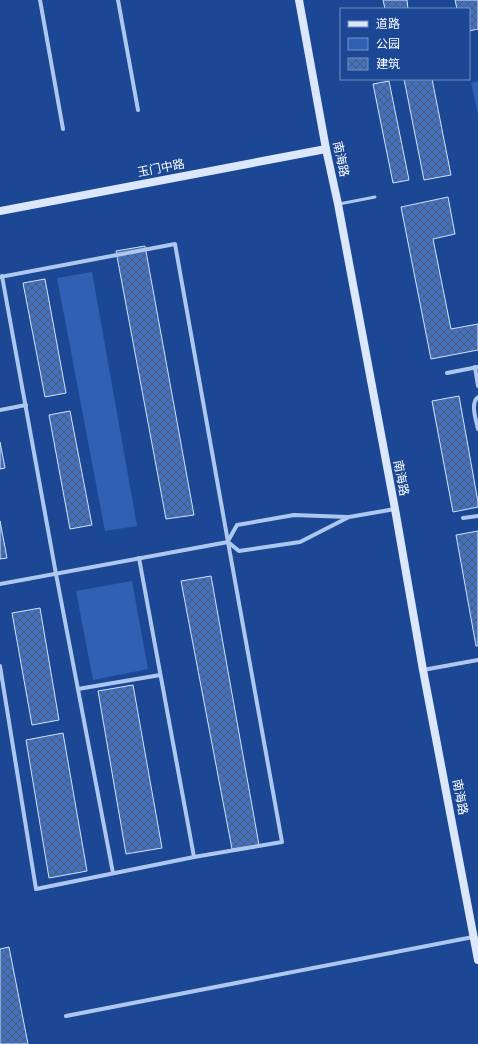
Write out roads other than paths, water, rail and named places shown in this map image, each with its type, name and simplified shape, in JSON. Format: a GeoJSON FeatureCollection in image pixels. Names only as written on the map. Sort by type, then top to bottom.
{"type":"FeatureCollection","features":[{"type":"Feature","properties":{"kind":"street"},"geometry":{"type":"LineString","coordinates":[[40,0],[63,129]]}},
{"type":"Feature","properties":{"kind":"street"},"geometry":{"type":"LineString","coordinates":[[118,0],[138,110]]}},
{"type":"Feature","properties":{"kind":"street","name":"南海路"},"geometry":{"type":"LineString","coordinates":[[299,0],[478,960]]}},
{"type":"Feature","properties":{"kind":"street","name":"玉门中路"},"geometry":{"type":"LineString","coordinates":[[0,211],[326,149]]}},
{"type":"Feature","properties":{"kind":"street"},"geometry":{"type":"LineString","coordinates":[[0,666],[36,889],[194,857],[282,842],[176,244],[1,277],[113,873]]}},
{"type":"Feature","properties":{"kind":"street"},"geometry":{"type":"LineString","coordinates":[[447,373],[476,367],[478,386]]}},
{"type":"Feature","properties":{"kind":"street"},"geometry":{"type":"LineString","coordinates":[[478,397],[473,404],[478,429]]}},
{"type":"Feature","properties":{"kind":"street"},"geometry":{"type":"LineString","coordinates":[[0,410],[26,405]]}},
{"type":"Feature","properties":{"kind":"street"},"geometry":{"type":"LineString","coordinates":[[228,542],[237,525],[294,515],[349,517],[395,509]]}},
{"type":"Feature","properties":{"kind":"street"},"geometry":{"type":"LineString","coordinates":[[463,518],[478,516]]}},
{"type":"Feature","properties":{"kind":"street"},"geometry":{"type":"LineString","coordinates":[[0,584],[228,542],[239,551],[300,542],[349,517]]}},
{"type":"Feature","properties":{"kind":"street"},"geometry":{"type":"LineString","coordinates":[[139,558],[194,857]]}},
{"type":"Feature","properties":{"kind":"street"},"geometry":{"type":"LineString","coordinates":[[423,670],[478,660]]}},
{"type":"Feature","properties":{"kind":"street"},"geometry":{"type":"LineString","coordinates":[[78,689],[160,675]]}},
{"type":"Feature","properties":{"kind":"street"},"geometry":{"type":"LineString","coordinates":[[66,1016],[474,937]]}},
{"type":"Feature","properties":{"kind":"lane"},"geometry":{"type":"LineString","coordinates":[[338,204],[375,197]]}}]}
